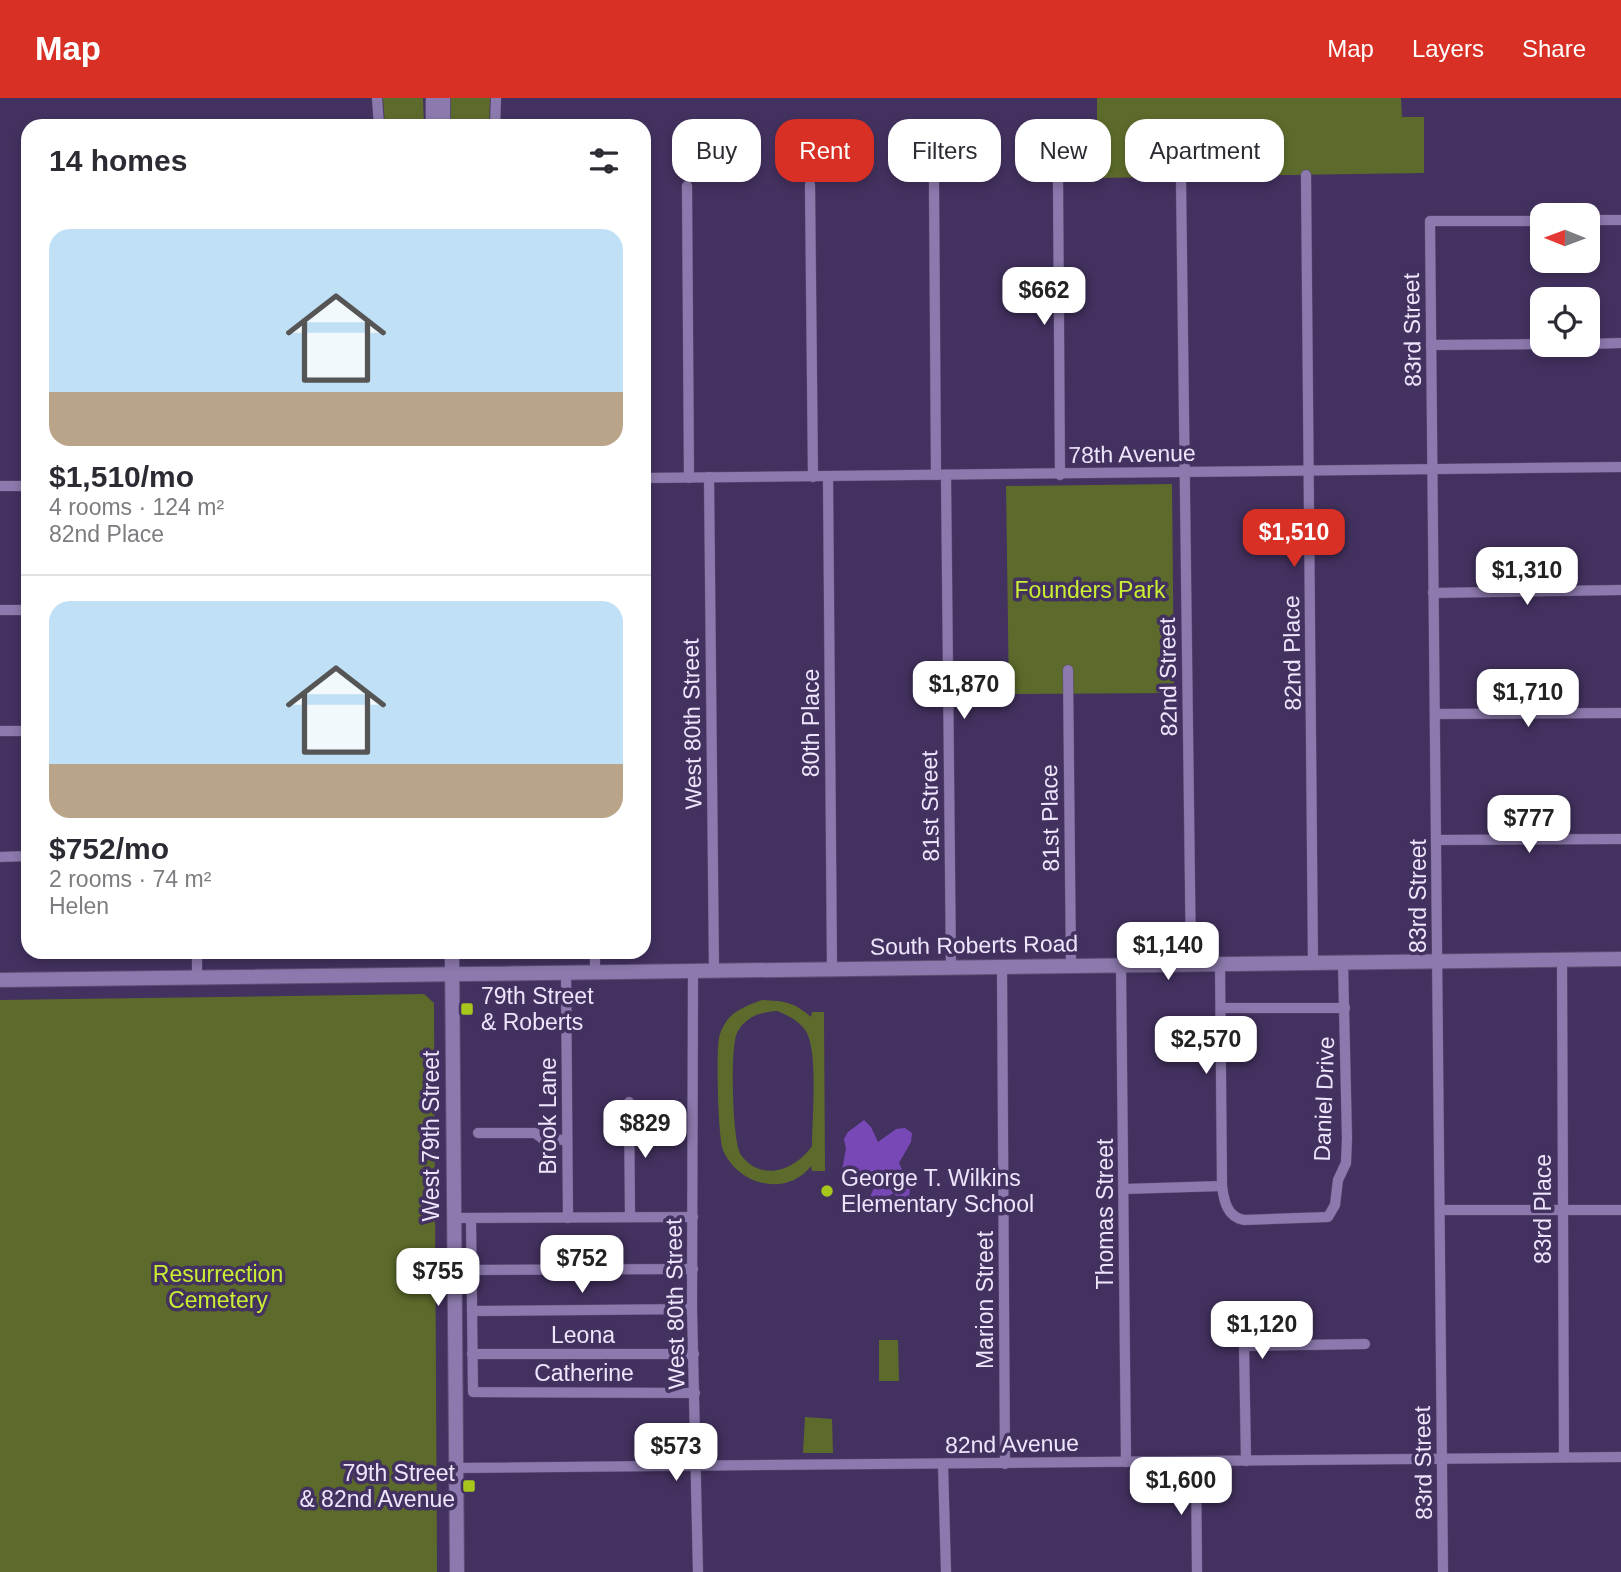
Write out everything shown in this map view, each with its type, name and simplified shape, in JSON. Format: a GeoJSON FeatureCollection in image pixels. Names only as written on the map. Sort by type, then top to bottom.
{"type":"FeatureCollection","features":[{"type":"Feature","properties":{"kind":"street"},"geometry":{"type":"LineString","coordinates":[[377,98],[378,119]]}},
{"type":"Feature","properties":{"kind":"street"},"geometry":{"type":"LineString","coordinates":[[433,98],[433,119]]}},
{"type":"Feature","properties":{"kind":"street"},"geometry":{"type":"LineString","coordinates":[[443,98],[443,119]]}},
{"type":"Feature","properties":{"kind":"street"},"geometry":{"type":"LineString","coordinates":[[495,119],[496,98]]}},
{"type":"Feature","properties":{"kind":"street","name":"82nd Place"},"geometry":{"type":"LineString","coordinates":[[1306,175],[1313,963]]}},
{"type":"Feature","properties":{"kind":"street","name":"81st Street"},"geometry":{"type":"LineString","coordinates":[[934,182],[951,968]]}},
{"type":"Feature","properties":{"kind":"street"},"geometry":{"type":"LineString","coordinates":[[1058,182],[1060,475]]}},
{"type":"Feature","properties":{"kind":"street","name":"82nd Street"},"geometry":{"type":"LineString","coordinates":[[1181,182],[1191,965]]}},
{"type":"Feature","properties":{"kind":"street"},"geometry":{"type":"LineString","coordinates":[[810,185],[813,477]]}},
{"type":"Feature","properties":{"kind":"street"},"geometry":{"type":"LineString","coordinates":[[687,186],[689,478]]}},
{"type":"Feature","properties":{"kind":"street","name":"83rd Street"},"geometry":{"type":"LineString","coordinates":[[1443,1572],[1430,220],[1530,221]]}},
{"type":"Feature","properties":{"kind":"street"},"geometry":{"type":"LineString","coordinates":[[1600,220],[1621,220]]}},
{"type":"Feature","properties":{"kind":"street"},"geometry":{"type":"LineString","coordinates":[[1600,344],[1621,343]]}},
{"type":"Feature","properties":{"kind":"street"},"geometry":{"type":"LineString","coordinates":[[1431,345],[1530,344]]}},
{"type":"Feature","properties":{"kind":"street","name":"78th Avenue"},"geometry":{"type":"LineString","coordinates":[[651,478],[1621,467]]}},
{"type":"Feature","properties":{"kind":"street","name":"West 80th Street"},"geometry":{"type":"LineString","coordinates":[[709,477],[714,971]]}},
{"type":"Feature","properties":{"kind":"street","name":"80th Place"},"geometry":{"type":"LineString","coordinates":[[828,477],[832,969]]}},
{"type":"Feature","properties":{"kind":"street"},"geometry":{"type":"LineString","coordinates":[[0,486],[21,486]]}},
{"type":"Feature","properties":{"kind":"street"},"geometry":{"type":"LineString","coordinates":[[1433,593],[1621,590]]}},
{"type":"Feature","properties":{"kind":"street"},"geometry":{"type":"LineString","coordinates":[[0,610],[21,610]]}},
{"type":"Feature","properties":{"kind":"street","name":"81st Place"},"geometry":{"type":"LineString","coordinates":[[1068,670],[1071,966]]}},
{"type":"Feature","properties":{"kind":"street"},"geometry":{"type":"LineString","coordinates":[[1435,714],[1621,713]]}},
{"type":"Feature","properties":{"kind":"street"},"geometry":{"type":"LineString","coordinates":[[0,731],[21,731]]}},
{"type":"Feature","properties":{"kind":"street"},"geometry":{"type":"LineString","coordinates":[[1437,840],[1621,839]]}},
{"type":"Feature","properties":{"kind":"street"},"geometry":{"type":"LineString","coordinates":[[0,856],[21,856]]}},
{"type":"Feature","properties":{"kind":"street"},"geometry":{"type":"LineString","coordinates":[[197,959],[197,977]]}},
{"type":"Feature","properties":{"kind":"street","name":"West 79th Street"},"geometry":{"type":"LineString","coordinates":[[452,959],[457,1572]]}},
{"type":"Feature","properties":{"kind":"street"},"geometry":{"type":"LineString","coordinates":[[595,959],[595,972]]}},
{"type":"Feature","properties":{"kind":"street","name":"South Roberts Road"},"geometry":{"type":"LineString","coordinates":[[0,980],[1621,959]]}},
{"type":"Feature","properties":{"kind":"street","name":"83rd Place"},"geometry":{"type":"LineString","coordinates":[[1562,960],[1564,1457]]}},
{"type":"Feature","properties":{"kind":"street","name":"Daniel Drive"},"geometry":{"type":"LineString","coordinates":[[1222,1186],[1227,1208],[1238,1219],[1328,1217],[1335,1205],[1338,1180],[1346,1163],[1343,963]]}},
{"type":"Feature","properties":{"kind":"street"},"geometry":{"type":"LineString","coordinates":[[1124,1189],[1222,1186],[1220,964]]}},
{"type":"Feature","properties":{"kind":"street","name":"Thomas Street"},"geometry":{"type":"LineString","coordinates":[[1121,966],[1126,1462]]}},
{"type":"Feature","properties":{"kind":"street","name":"Marion Street"},"geometry":{"type":"LineString","coordinates":[[1002,967],[1005,1464]]}},
{"type":"Feature","properties":{"kind":"street","name":"West 80th Street"},"geometry":{"type":"LineString","coordinates":[[693,971],[692,1309],[698,1572]]}},
{"type":"Feature","properties":{"kind":"street","name":"Brook Lane"},"geometry":{"type":"LineString","coordinates":[[566,972],[568,1218]]}},
{"type":"Feature","properties":{"kind":"street"},"geometry":{"type":"LineString","coordinates":[[1221,1008],[1345,1007]]}},
{"type":"Feature","properties":{"kind":"street"},"geometry":{"type":"LineString","coordinates":[[629,1102],[630,1217]]}},
{"type":"Feature","properties":{"kind":"street"},"geometry":{"type":"LineString","coordinates":[[478,1133],[536,1133],[543,1139],[567,1140]]}},
{"type":"Feature","properties":{"kind":"street"},"geometry":{"type":"LineString","coordinates":[[1440,1210],[1621,1210]]}},
{"type":"Feature","properties":{"kind":"street"},"geometry":{"type":"LineString","coordinates":[[455,1219],[693,1217]]}},
{"type":"Feature","properties":{"kind":"street"},"geometry":{"type":"LineString","coordinates":[[471,1218],[472,1354]]}},
{"type":"Feature","properties":{"kind":"street"},"geometry":{"type":"LineString","coordinates":[[472,1270],[693,1269]]}},
{"type":"Feature","properties":{"kind":"street"},"geometry":{"type":"LineString","coordinates":[[472,1311],[692,1309]]}},
{"type":"Feature","properties":{"kind":"street"},"geometry":{"type":"LineString","coordinates":[[1246,1461],[1244,1346],[1365,1343]]}},
{"type":"Feature","properties":{"kind":"street","name":"Leona"},"geometry":{"type":"LineString","coordinates":[[472,1354],[694,1354]]}},
{"type":"Feature","properties":{"kind":"street","name":"Catherine"},"geometry":{"type":"LineString","coordinates":[[472,1354],[473,1392],[695,1393]]}},
{"type":"Feature","properties":{"kind":"street","name":"82nd Avenue"},"geometry":{"type":"LineString","coordinates":[[456,1468],[1621,1457]]}},
{"type":"Feature","properties":{"kind":"street"},"geometry":{"type":"LineString","coordinates":[[1196,1462],[1196,1572]]}},
{"type":"Feature","properties":{"kind":"street"},"geometry":{"type":"LineString","coordinates":[[943,1464],[946,1572]]}},
{"type":"Feature","properties":{"kind":"green space"},"geometry":{"type":"Polygon","coordinates":[[[383,98],[423,98],[424,119],[384,119],[383,98]]]}},
{"type":"Feature","properties":{"kind":"green space"},"geometry":{"type":"Polygon","coordinates":[[[450,98],[490,98],[489,119],[451,119],[450,98]]]}},
{"type":"Feature","properties":{"kind":"green space"},"geometry":{"type":"Polygon","coordinates":[[[1097,98],[1401,98],[1402,117],[1424,117],[1424,173],[1284,175],[1284,119],[1125,119],[1125,178],[1111,178],[1111,119],[1097,119],[1097,98]]]}},
{"type":"Feature","properties":{"kind":"green space","name":"Founders Park"},"geometry":{"type":"Polygon","coordinates":[[[1172,484],[1174,693],[1009,694],[1006,486],[1172,484]]]}},
{"type":"Feature","properties":{"kind":"green space","name":"Resurrection Cemetery"},"geometry":{"type":"Polygon","coordinates":[[[424,994],[434,1003],[437,1572],[0,1572],[0,1000],[424,994]]]}},
{"type":"Feature","properties":{"kind":"green space"},"geometry":{"type":"Polygon","coordinates":[[[762,1000],[788,1003],[811,1017],[812,1012],[824,1012],[825,1171],[812,1171],[811,1166],[801,1176],[776,1184],[751,1179],[740,1172],[723,1150],[720,1129],[720,1036],[732,1015],[762,1000]],[[777,1011],[759,1014],[744,1023],[737,1033],[733,1056],[734,1115],[738,1147],[749,1164],[768,1171],[788,1167],[812,1146],[813,1072],[810,1043],[801,1025],[777,1011]]]}},
{"type":"Feature","properties":{"kind":"green space"},"geometry":{"type":"Polygon","coordinates":[[[879,1340],[898,1340],[899,1381],[879,1381],[879,1340]]]}},
{"type":"Feature","properties":{"kind":"green space"},"geometry":{"type":"Polygon","coordinates":[[[805,1417],[832,1419],[833,1453],[803,1453],[805,1417]]]}},
{"type":"Feature","properties":{"kind":"shaded area"},"geometry":{"type":"Polygon","coordinates":[[[864,1120],[871,1127],[878,1142],[896,1129],[905,1128],[912,1133],[911,1142],[899,1163],[910,1187],[909,1200],[902,1201],[893,1193],[876,1207],[869,1207],[868,1201],[875,1186],[870,1173],[861,1171],[850,1183],[844,1181],[841,1175],[846,1149],[844,1139],[848,1132],[864,1120]]]}},
{"type":"Feature","properties":{"kind":"place","name":"79th Street & Roberts"},"geometry":{"type":"Point","coordinates":[467,1009]}},
{"type":"Feature","properties":{"kind":"place","name":"George T. Wilkins Elementary School"},"geometry":{"type":"Point","coordinates":[827,1191]}},
{"type":"Feature","properties":{"kind":"place","name":"79th Street & 82nd Avenue"},"geometry":{"type":"Point","coordinates":[469,1486]}}]}
